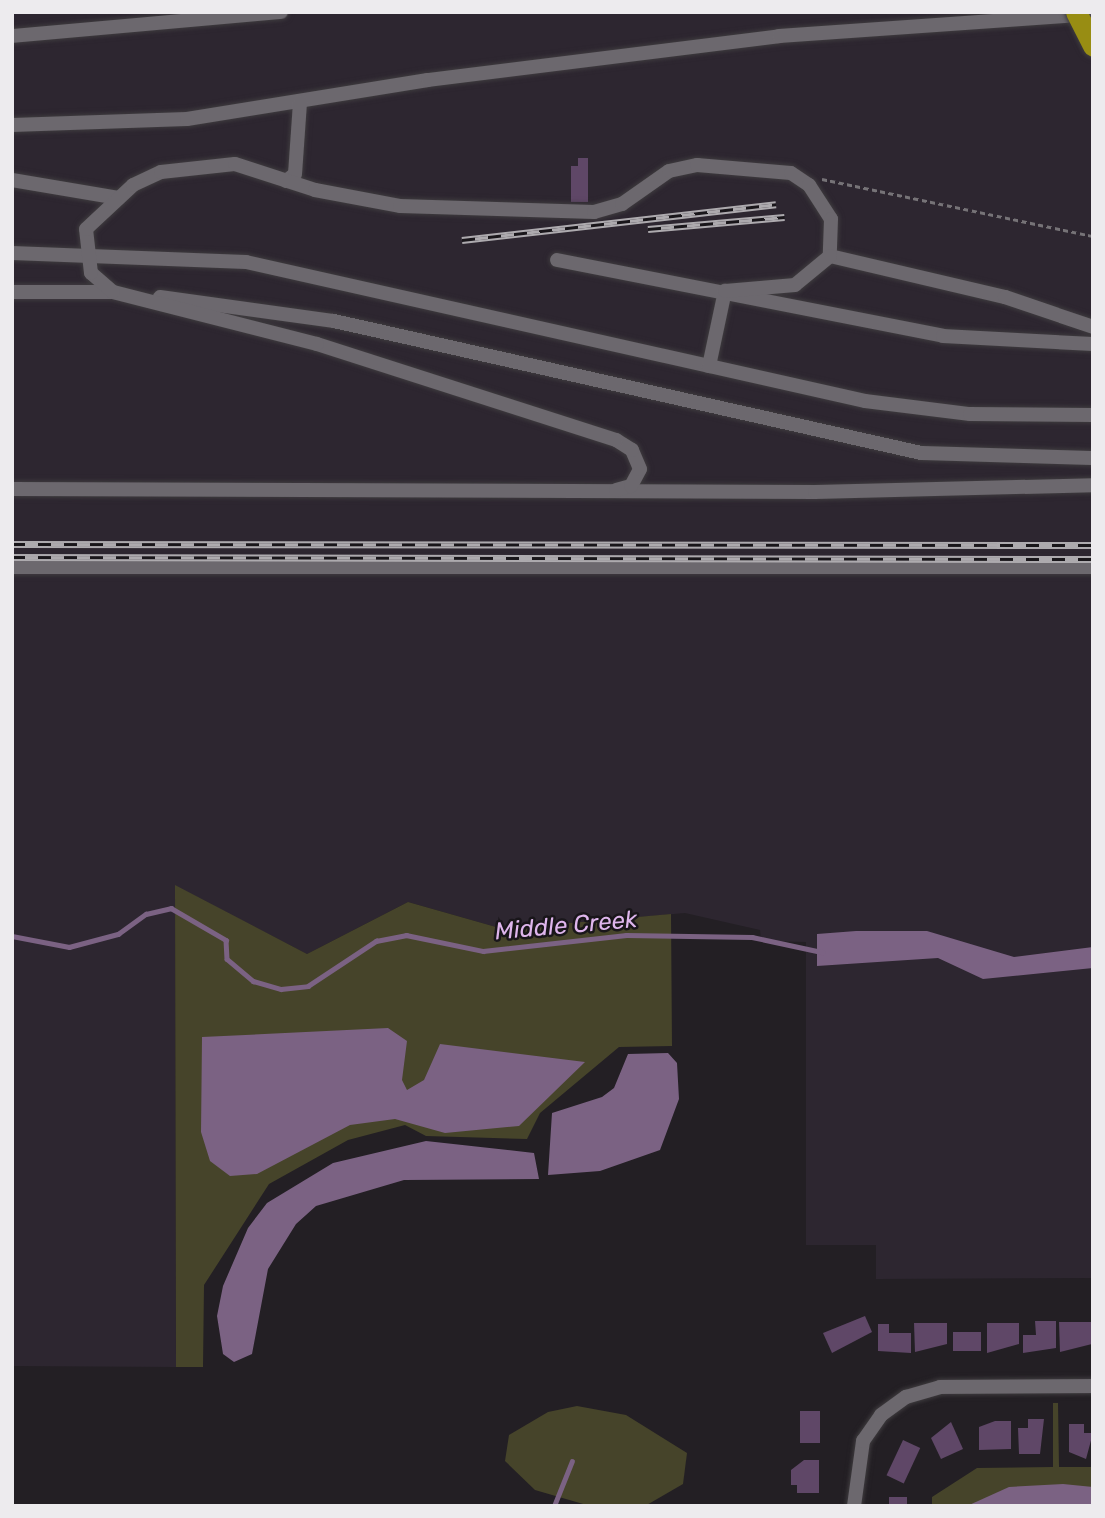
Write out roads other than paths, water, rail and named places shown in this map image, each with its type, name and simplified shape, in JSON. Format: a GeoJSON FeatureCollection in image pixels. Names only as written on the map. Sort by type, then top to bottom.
{"type":"FeatureCollection","features":[{"type":"Feature","properties":{"kind":"highway"},"geometry":{"type":"LineString","coordinates":[[1076,12],[1093,46]]}},
{"type":"Feature","properties":{"kind":"street"},"geometry":{"type":"LineString","coordinates":[[12,36],[281,12]]}},
{"type":"Feature","properties":{"kind":"street"},"geometry":{"type":"LineString","coordinates":[[12,125],[153,122],[779,36],[1093,14]]}},
{"type":"Feature","properties":{"kind":"street"},"geometry":{"type":"LineString","coordinates":[[286,181],[295,174],[300,102]]}},
{"type":"Feature","properties":{"kind":"street"},"geometry":{"type":"LineString","coordinates":[[616,490],[631,486],[640,469],[632,450],[616,440],[317,344],[113,292],[91,273],[85,253],[86,229],[117,198],[161,172],[235,164],[286,181],[400,206],[594,212],[622,204],[681,167],[791,173],[810,185],[831,219],[830,256],[795,285],[725,291]]}},
{"type":"Feature","properties":{"kind":"street"},"geometry":{"type":"LineString","coordinates":[[12,180],[117,198]]}},
{"type":"Feature","properties":{"kind":"street"},"geometry":{"type":"LineString","coordinates":[[12,253],[85,253],[259,265],[709,366],[923,410],[1093,415]]}},
{"type":"Feature","properties":{"kind":"street"},"geometry":{"type":"LineString","coordinates":[[830,256],[1005,297],[1093,327]]}},
{"type":"Feature","properties":{"kind":"street"},"geometry":{"type":"LineString","coordinates":[[557,260],[943,336],[1093,344]]}},
{"type":"Feature","properties":{"kind":"street"},"geometry":{"type":"LineString","coordinates":[[709,366],[725,291]]}},
{"type":"Feature","properties":{"kind":"street"},"geometry":{"type":"LineString","coordinates":[[12,292],[113,292],[334,321],[921,453],[1093,458]]}},
{"type":"Feature","properties":{"kind":"street"},"geometry":{"type":"LineString","coordinates":[[12,489],[616,490],[1093,485]]}},
{"type":"Feature","properties":{"kind":"street"},"geometry":{"type":"LineString","coordinates":[[12,567],[1093,567]]}},
{"type":"Feature","properties":{"kind":"street"},"geometry":{"type":"LineString","coordinates":[[854,1506],[863,1441],[895,1403],[940,1387],[1093,1386]]}},
{"type":"Feature","properties":{"kind":"waterway","name":"Middle Creek"},"geometry":{"type":"LineString","coordinates":[[12,936],[69,947],[118,934],[146,914],[171,908],[226,940],[227,959],[253,981],[281,989],[308,986],[376,941],[406,935],[483,951],[626,935],[752,937],[822,952]]}},
{"type":"Feature","properties":{"kind":"waterway"},"geometry":{"type":"LineString","coordinates":[[554,1506],[572,1461]]}},
{"type":"Feature","properties":{"kind":"railway"},"geometry":{"type":"LineString","coordinates":[[462,240],[776,204]]}},
{"type":"Feature","properties":{"kind":"railway"},"geometry":{"type":"LineString","coordinates":[[648,229],[784,217]]}},
{"type":"Feature","properties":{"kind":"railway"},"geometry":{"type":"LineString","coordinates":[[12,544],[1093,545]]}},
{"type":"Feature","properties":{"kind":"railway"},"geometry":{"type":"LineString","coordinates":[[12,557],[1093,559]]}}]}
